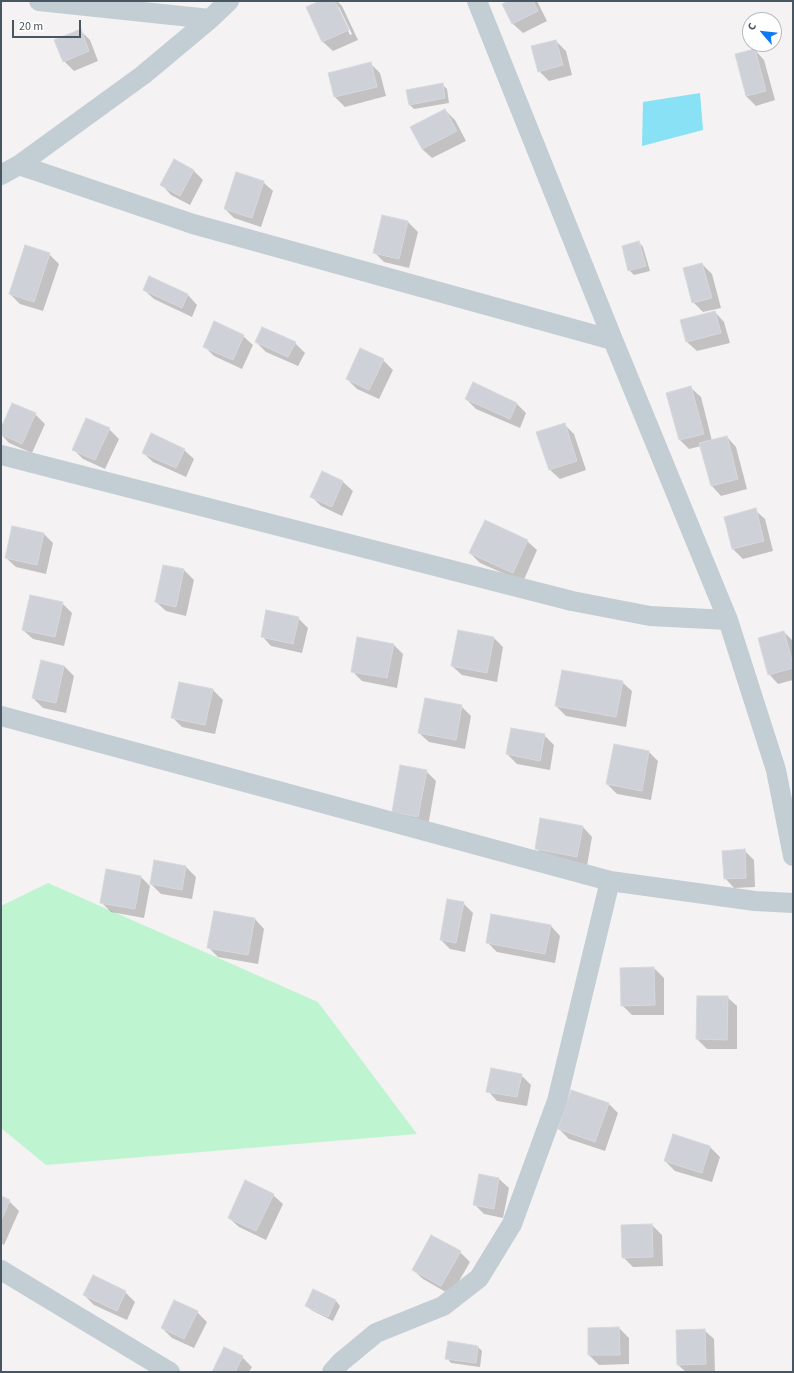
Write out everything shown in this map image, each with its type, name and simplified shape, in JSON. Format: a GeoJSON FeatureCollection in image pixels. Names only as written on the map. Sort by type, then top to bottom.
{"type":"FeatureCollection","features":[{"type":"Feature","properties":{"kind":"street"},"geometry":{"type":"LineString","coordinates":[[39,1],[210,19]]}},
{"type":"Feature","properties":{"kind":"street"},"geometry":{"type":"LineString","coordinates":[[1,175],[19,165],[143,75],[210,19],[229,1]]}},
{"type":"Feature","properties":{"kind":"street"},"geometry":{"type":"LineString","coordinates":[[477,1],[613,340],[728,620],[776,770],[793,856]]}},
{"type":"Feature","properties":{"kind":"street"},"geometry":{"type":"LineString","coordinates":[[19,165],[193,224],[613,340]]}},
{"type":"Feature","properties":{"kind":"street"},"geometry":{"type":"LineString","coordinates":[[1,455],[572,601],[650,616],[728,620]]}},
{"type":"Feature","properties":{"kind":"street"},"geometry":{"type":"LineString","coordinates":[[1,716],[610,881],[755,901],[793,903]]}},
{"type":"Feature","properties":{"kind":"street"},"geometry":{"type":"LineString","coordinates":[[332,1372],[341,1362],[376,1333],[443,1306],[480,1278],[512,1224],[556,1101],[610,881]]}},
{"type":"Feature","properties":{"kind":"street"},"geometry":{"type":"LineString","coordinates":[[1,1270],[170,1372]]}},
{"type":"Feature","properties":{"kind":"green space"},"geometry":{"type":"Polygon","coordinates":[[[48,883],[318,1002],[417,1134],[46,1165],[1,1128],[1,906],[48,883]]]}},
{"type":"Feature","properties":{"kind":"water"},"geometry":{"type":"Polygon","coordinates":[[[700,93],[703,130],[642,146],[643,102],[700,93]]]}},
{"type":"Feature","properties":{"kind":"building"},"geometry":{"type":"Polygon","coordinates":[[[320,1],[335,1],[349,30],[322,42],[306,7],[320,1]]]}},
{"type":"Feature","properties":{"kind":"building"},"geometry":{"type":"Polygon","coordinates":[[[509,1],[533,1],[538,11],[512,24],[502,4],[509,1]]]}},
{"type":"Feature","properties":{"kind":"building"},"geometry":{"type":"Polygon","coordinates":[[[81,29],[89,51],[63,62],[54,40],[81,29]]]}},
{"type":"Feature","properties":{"kind":"building"},"geometry":{"type":"Polygon","coordinates":[[[556,40],[563,65],[538,72],[531,46],[556,40]]]}},
{"type":"Feature","properties":{"kind":"building"},"geometry":{"type":"Polygon","coordinates":[[[743,52],[756,52],[766,91],[746,96],[735,54],[743,52]]]}},
{"type":"Feature","properties":{"kind":"building"},"geometry":{"type":"Polygon","coordinates":[[[371,62],[377,87],[334,97],[328,73],[371,62]]]}},
{"type":"Feature","properties":{"kind":"building"},"geometry":{"type":"Polygon","coordinates":[[[443,83],[445,98],[409,105],[406,90],[443,83]]]}},
{"type":"Feature","properties":{"kind":"building"},"geometry":{"type":"Polygon","coordinates":[[[445,109],[457,131],[422,149],[410,127],[445,109]]]}},
{"type":"Feature","properties":{"kind":"building"},"geometry":{"type":"Polygon","coordinates":[[[174,159],[194,170],[180,196],[160,185],[174,159]]]}},
{"type":"Feature","properties":{"kind":"building"},"geometry":{"type":"Polygon","coordinates":[[[236,172],[264,181],[252,218],[224,209],[236,172]]]}},
{"type":"Feature","properties":{"kind":"building"},"geometry":{"type":"Polygon","coordinates":[[[382,215],[408,221],[399,259],[373,253],[382,215]]]}},
{"type":"Feature","properties":{"kind":"building"},"geometry":{"type":"Polygon","coordinates":[[[639,241],[646,266],[628,271],[622,246],[639,241]]]}},
{"type":"Feature","properties":{"kind":"building"},"geometry":{"type":"Polygon","coordinates":[[[25,245],[50,253],[34,302],[9,294],[25,245]]]}},
{"type":"Feature","properties":{"kind":"building"},"geometry":{"type":"Polygon","coordinates":[[[702,263],[712,298],[692,303],[683,268],[702,263]]]}},
{"type":"Feature","properties":{"kind":"building"},"geometry":{"type":"Polygon","coordinates":[[[149,276],[188,294],[182,308],[143,290],[149,276]]]}},
{"type":"Feature","properties":{"kind":"building"},"geometry":{"type":"Polygon","coordinates":[[[715,311],[721,333],[686,342],[680,320],[715,311]]]}},
{"type":"Feature","properties":{"kind":"building"},"geometry":{"type":"Polygon","coordinates":[[[214,321],[244,335],[233,360],[203,347],[214,321]]]}},
{"type":"Feature","properties":{"kind":"building"},"geometry":{"type":"Polygon","coordinates":[[[262,327],[296,342],[288,357],[255,342],[262,327]]]}},
{"type":"Feature","properties":{"kind":"building"},"geometry":{"type":"Polygon","coordinates":[[[360,348],[384,359],[369,390],[346,379],[360,348]]]}},
{"type":"Feature","properties":{"kind":"building"},"geometry":{"type":"Polygon","coordinates":[[[473,382],[517,403],[510,419],[465,399],[473,382]]]}},
{"type":"Feature","properties":{"kind":"building"},"geometry":{"type":"Polygon","coordinates":[[[691,386],[704,434],[679,440],[666,393],[691,386]]]}},
{"type":"Feature","properties":{"kind":"building"},"geometry":{"type":"Polygon","coordinates":[[[12,403],[36,413],[22,444],[1,434],[1,428],[12,403]]]}},
{"type":"Feature","properties":{"kind":"building"},"geometry":{"type":"Polygon","coordinates":[[[86,418],[110,428],[95,460],[72,450],[86,418]]]}},
{"type":"Feature","properties":{"kind":"building"},"geometry":{"type":"Polygon","coordinates":[[[565,423],[577,461],[549,470],[536,432],[565,423]]]}},
{"type":"Feature","properties":{"kind":"building"},"geometry":{"type":"Polygon","coordinates":[[[151,433],[185,449],[176,468],[142,453],[151,433]]]}},
{"type":"Feature","properties":{"kind":"building"},"geometry":{"type":"Polygon","coordinates":[[[727,436],[738,479],[711,486],[699,443],[727,436]]]}},
{"type":"Feature","properties":{"kind":"building"},"geometry":{"type":"Polygon","coordinates":[[[322,471],[343,481],[332,507],[310,497],[322,471]]]}},
{"type":"Feature","properties":{"kind":"building"},"geometry":{"type":"Polygon","coordinates":[[[756,508],[764,541],[732,549],[724,517],[756,508]]]}},
{"type":"Feature","properties":{"kind":"building"},"geometry":{"type":"Polygon","coordinates":[[[485,520],[528,540],[513,573],[469,553],[485,520]]]}},
{"type":"Feature","properties":{"kind":"building"},"geometry":{"type":"Polygon","coordinates":[[[12,526],[44,533],[37,565],[5,558],[12,526]]]}},
{"type":"Feature","properties":{"kind":"building"},"geometry":{"type":"Polygon","coordinates":[[[163,565],[184,569],[176,607],[155,602],[163,565]]]}},
{"type":"Feature","properties":{"kind":"building"},"geometry":{"type":"Polygon","coordinates":[[[30,595],[63,602],[55,637],[22,630],[30,595]]]}},
{"type":"Feature","properties":{"kind":"building"},"geometry":{"type":"Polygon","coordinates":[[[266,610],[299,617],[293,644],[261,637],[266,610]]]}},
{"type":"Feature","properties":{"kind":"building"},"geometry":{"type":"Polygon","coordinates":[[[458,630],[494,637],[487,673],[451,666],[458,630]]]}},
{"type":"Feature","properties":{"kind":"building"},"geometry":{"type":"Polygon","coordinates":[[[784,631],[793,668],[768,675],[758,638],[784,631]]]}},
{"type":"Feature","properties":{"kind":"building"},"geometry":{"type":"Polygon","coordinates":[[[357,637],[394,644],[387,678],[351,672],[357,637]]]}},
{"type":"Feature","properties":{"kind":"building"},"geometry":{"type":"Polygon","coordinates":[[[41,660],[64,666],[56,703],[32,698],[41,660]]]}},
{"type":"Feature","properties":{"kind":"building"},"geometry":{"type":"Polygon","coordinates":[[[562,670],[623,681],[616,717],[555,706],[562,670]]]}},
{"type":"Feature","properties":{"kind":"building"},"geometry":{"type":"Polygon","coordinates":[[[179,682],[213,689],[205,725],[171,718],[179,682]]]}},
{"type":"Feature","properties":{"kind":"building"},"geometry":{"type":"Polygon","coordinates":[[[425,698],[462,705],[456,740],[418,733],[425,698]]]}},
{"type":"Feature","properties":{"kind":"building"},"geometry":{"type":"Polygon","coordinates":[[[511,728],[545,734],[540,761],[506,754],[511,728]]]}},
{"type":"Feature","properties":{"kind":"building"},"geometry":{"type":"Polygon","coordinates":[[[614,744],[649,751],[642,791],[606,784],[614,744]]]}},
{"type":"Feature","properties":{"kind":"building"},"geometry":{"type":"Polygon","coordinates":[[[400,765],[427,770],[418,817],[392,812],[400,765]]]}},
{"type":"Feature","properties":{"kind":"building"},"geometry":{"type":"Polygon","coordinates":[[[540,818],[583,826],[577,857],[535,849],[540,818]]]}},
{"type":"Feature","properties":{"kind":"building"},"geometry":{"type":"Polygon","coordinates":[[[745,849],[746,878],[724,879],[722,851],[745,849]]]}},
{"type":"Feature","properties":{"kind":"building"},"geometry":{"type":"Polygon","coordinates":[[[154,860],[186,866],[182,890],[150,884],[154,860]]]}},
{"type":"Feature","properties":{"kind":"building"},"geometry":{"type":"Polygon","coordinates":[[[106,869],[141,876],[135,909],[100,903],[106,869]]]}},
{"type":"Feature","properties":{"kind":"building"},"geometry":{"type":"Polygon","coordinates":[[[447,899],[464,902],[456,943],[440,940],[447,899]]]}},
{"type":"Feature","properties":{"kind":"building"},"geometry":{"type":"Polygon","coordinates":[[[214,911],[255,918],[248,955],[207,948],[214,911]]]}},
{"type":"Feature","properties":{"kind":"building"},"geometry":{"type":"Polygon","coordinates":[[[491,914],[551,925],[545,954],[486,943],[491,914]]]}},
{"type":"Feature","properties":{"kind":"building"},"geometry":{"type":"Polygon","coordinates":[[[654,967],[655,1005],[621,1006],[620,968],[654,967]]]}},
{"type":"Feature","properties":{"kind":"building"},"geometry":{"type":"Polygon","coordinates":[[[697,996],[728,996],[727,1040],[696,1039],[697,996]]]}},
{"type":"Feature","properties":{"kind":"building"},"geometry":{"type":"Polygon","coordinates":[[[491,1068],[522,1074],[517,1097],[486,1092],[491,1068]]]}},
{"type":"Feature","properties":{"kind":"building"},"geometry":{"type":"Polygon","coordinates":[[[571,1090],[609,1103],[595,1142],[558,1129],[571,1090]]]}},
{"type":"Feature","properties":{"kind":"building"},"geometry":{"type":"Polygon","coordinates":[[[673,1134],[710,1146],[702,1173],[664,1161],[673,1134]]]}},
{"type":"Feature","properties":{"kind":"building"},"geometry":{"type":"Polygon","coordinates":[[[479,1174],[499,1178],[494,1209],[473,1205],[479,1174]]]}},
{"type":"Feature","properties":{"kind":"building"},"geometry":{"type":"Polygon","coordinates":[[[245,1180],[274,1194],[256,1231],[228,1218],[245,1180]]]}},
{"type":"Feature","properties":{"kind":"building"},"geometry":{"type":"Polygon","coordinates":[[[1,1196],[10,1200],[1,1221],[1,1196]]]}},
{"type":"Feature","properties":{"kind":"building"},"geometry":{"type":"Polygon","coordinates":[[[652,1224],[653,1257],[622,1258],[621,1225],[652,1224]]]}},
{"type":"Feature","properties":{"kind":"building"},"geometry":{"type":"Polygon","coordinates":[[[431,1235],[461,1251],[441,1286],[412,1270],[431,1235]]]}},
{"type":"Feature","properties":{"kind":"building"},"geometry":{"type":"Polygon","coordinates":[[[93,1275],[126,1291],[117,1311],[83,1295],[93,1275]]]}},
{"type":"Feature","properties":{"kind":"building"},"geometry":{"type":"Polygon","coordinates":[[[313,1289],[336,1300],[328,1317],[305,1306],[313,1289]]]}},
{"type":"Feature","properties":{"kind":"building"},"geometry":{"type":"Polygon","coordinates":[[[174,1300],[198,1311],[184,1339],[161,1328],[174,1300]]]}},
{"type":"Feature","properties":{"kind":"building"},"geometry":{"type":"Polygon","coordinates":[[[619,1327],[620,1355],[588,1355],[588,1328],[619,1327]]]}},
{"type":"Feature","properties":{"kind":"building"},"geometry":{"type":"Polygon","coordinates":[[[705,1329],[706,1364],[677,1365],[676,1330],[705,1329]]]}},
{"type":"Feature","properties":{"kind":"building"},"geometry":{"type":"Polygon","coordinates":[[[448,1341],[478,1346],[476,1363],[445,1359],[448,1341]]]}},
{"type":"Feature","properties":{"kind":"building"},"geometry":{"type":"Polygon","coordinates":[[[224,1347],[243,1356],[235,1372],[212,1372],[224,1347]]]}}]}
